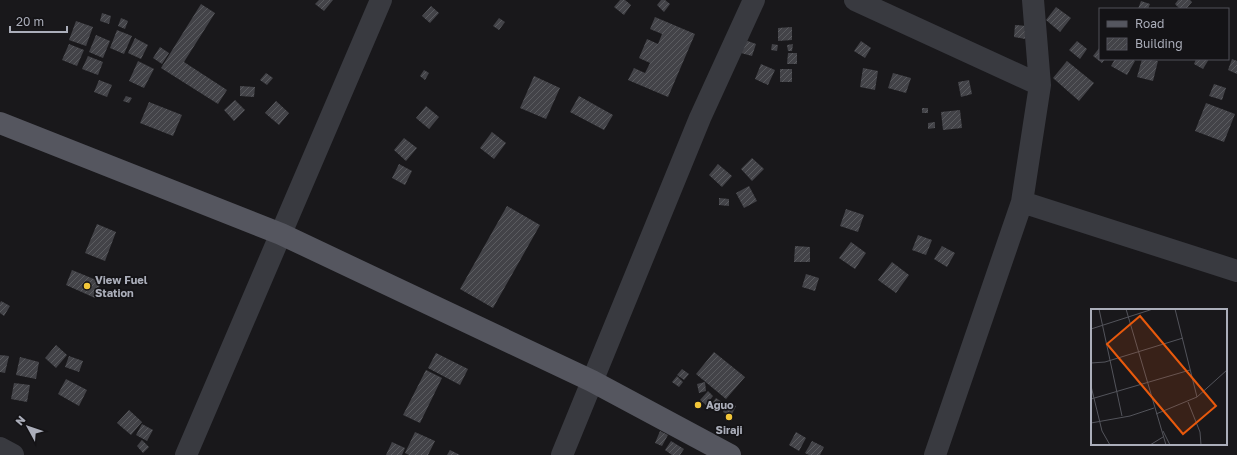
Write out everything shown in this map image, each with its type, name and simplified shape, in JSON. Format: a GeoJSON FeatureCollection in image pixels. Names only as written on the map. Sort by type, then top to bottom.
{"type":"FeatureCollection","features":[{"type":"Feature","properties":{"kind":"main road"},"geometry":{"type":"LineString","coordinates":[[0,123],[281,234],[592,381],[730,455]]}},
{"type":"Feature","properties":{"kind":"street"},"geometry":{"type":"LineString","coordinates":[[186,455],[381,0]]}},
{"type":"Feature","properties":{"kind":"street"},"geometry":{"type":"LineString","coordinates":[[562,455],[700,118],[754,0]]}},
{"type":"Feature","properties":{"kind":"street"},"geometry":{"type":"LineString","coordinates":[[855,0],[1040,85]]}},
{"type":"Feature","properties":{"kind":"street"},"geometry":{"type":"LineString","coordinates":[[935,455],[1022,202],[1040,85],[1033,0]]}},
{"type":"Feature","properties":{"kind":"street"},"geometry":{"type":"LineString","coordinates":[[1022,202],[1237,271]]}},
{"type":"Feature","properties":{"kind":"street"},"geometry":{"type":"LineString","coordinates":[[0,448],[13,455]]}},
{"type":"Feature","properties":{"kind":"building"},"geometry":{"type":"Polygon","coordinates":[[[319,0],[333,0],[324,11],[315,4],[319,0]]]}},
{"type":"Feature","properties":{"kind":"building"},"geometry":{"type":"Polygon","coordinates":[[[620,0],[625,0],[631,5],[624,15],[614,7],[620,0]]]}},
{"type":"Feature","properties":{"kind":"building"},"geometry":{"type":"Polygon","coordinates":[[[661,0],[665,0],[670,4],[664,12],[657,5],[661,0]]]}},
{"type":"Feature","properties":{"kind":"building"},"geometry":{"type":"Polygon","coordinates":[[[1178,0],[1190,0],[1192,2],[1187,8],[1179,8],[1175,4],[1178,0]]]}},
{"type":"Feature","properties":{"kind":"building"},"geometry":{"type":"Polygon","coordinates":[[[1141,1],[1150,4],[1148,8],[1138,8],[1141,1]]]}},
{"type":"Feature","properties":{"kind":"building"},"geometry":{"type":"Polygon","coordinates":[[[201,4],[215,13],[184,62],[227,90],[218,104],[161,68],[201,4]]]}},
{"type":"Feature","properties":{"kind":"building"},"geometry":{"type":"Polygon","coordinates":[[[431,6],[439,13],[430,23],[422,16],[431,6]]]}},
{"type":"Feature","properties":{"kind":"building"},"geometry":{"type":"Polygon","coordinates":[[[1056,7],[1071,18],[1060,32],[1046,20],[1056,7]]]}},
{"type":"Feature","properties":{"kind":"building"},"geometry":{"type":"Polygon","coordinates":[[[102,13],[111,16],[109,24],[100,21],[102,13]]]}},
{"type":"Feature","properties":{"kind":"building"},"geometry":{"type":"Polygon","coordinates":[[[655,17],[695,34],[668,97],[628,80],[634,68],[645,73],[650,63],[639,58],[647,39],[658,44],[662,34],[650,29],[655,17]]]}},
{"type":"Feature","properties":{"kind":"building"},"geometry":{"type":"Polygon","coordinates":[[[121,18],[128,21],[125,29],[118,26],[121,18]]]}},
{"type":"Feature","properties":{"kind":"building"},"geometry":{"type":"Polygon","coordinates":[[[499,18],[505,22],[499,30],[493,26],[499,18]]]}},
{"type":"Feature","properties":{"kind":"building"},"geometry":{"type":"Polygon","coordinates":[[[76,21],[93,27],[86,46],[69,40],[76,21]]]}},
{"type":"Feature","properties":{"kind":"building"},"geometry":{"type":"Polygon","coordinates":[[[1015,25],[1027,26],[1025,39],[1014,37],[1015,25]]]}},
{"type":"Feature","properties":{"kind":"building"},"geometry":{"type":"Polygon","coordinates":[[[792,27],[792,40],[778,41],[778,28],[792,27]]]}},
{"type":"Feature","properties":{"kind":"building"},"geometry":{"type":"Polygon","coordinates":[[[117,30],[132,36],[124,54],[110,48],[117,30]]]}},
{"type":"Feature","properties":{"kind":"building"},"geometry":{"type":"Polygon","coordinates":[[[96,35],[110,41],[103,58],[89,52],[96,35]]]}},
{"type":"Feature","properties":{"kind":"building"},"geometry":{"type":"Polygon","coordinates":[[[135,38],[148,45],[141,59],[128,53],[135,38]]]}},
{"type":"Feature","properties":{"kind":"building"},"geometry":{"type":"Polygon","coordinates":[[[745,40],[756,44],[752,56],[741,53],[745,40]]]}},
{"type":"Feature","properties":{"kind":"building"},"geometry":{"type":"Polygon","coordinates":[[[861,41],[871,48],[865,58],[854,51],[861,41]]]}},
{"type":"Feature","properties":{"kind":"building"},"geometry":{"type":"Polygon","coordinates":[[[1077,41],[1087,49],[1080,59],[1069,50],[1077,41]]]}},
{"type":"Feature","properties":{"kind":"building"},"geometry":{"type":"Polygon","coordinates":[[[69,44],[84,50],[77,66],[62,60],[69,44]]]}},
{"type":"Feature","properties":{"kind":"building"},"geometry":{"type":"Polygon","coordinates":[[[772,44],[778,45],[777,51],[771,50],[772,44]]]}},
{"type":"Feature","properties":{"kind":"building"},"geometry":{"type":"Polygon","coordinates":[[[793,44],[792,51],[788,51],[787,45],[793,44]]]}},
{"type":"Feature","properties":{"kind":"building"},"geometry":{"type":"Polygon","coordinates":[[[160,47],[169,53],[162,64],[153,58],[160,47]]]}},
{"type":"Feature","properties":{"kind":"building"},"geometry":{"type":"Polygon","coordinates":[[[1099,48],[1099,60],[1104,60],[1102,63],[1093,56],[1099,48]]]}},
{"type":"Feature","properties":{"kind":"building"},"geometry":{"type":"Polygon","coordinates":[[[788,53],[797,53],[797,64],[787,64],[788,53]]]}},
{"type":"Feature","properties":{"kind":"building"},"geometry":{"type":"Polygon","coordinates":[[[88,56],[103,62],[98,75],[82,69],[88,56]]]}},
{"type":"Feature","properties":{"kind":"building"},"geometry":{"type":"Polygon","coordinates":[[[1232,59],[1237,61],[1237,74],[1228,70],[1232,59]]]}},
{"type":"Feature","properties":{"kind":"building"},"geometry":{"type":"Polygon","coordinates":[[[1114,60],[1135,61],[1127,75],[1111,66],[1114,60]]]}},
{"type":"Feature","properties":{"kind":"building"},"geometry":{"type":"Polygon","coordinates":[[[1142,60],[1158,61],[1153,81],[1137,77],[1142,60]]]}},
{"type":"Feature","properties":{"kind":"building"},"geometry":{"type":"Polygon","coordinates":[[[1196,60],[1208,60],[1203,69],[1194,64],[1196,60]]]}},
{"type":"Feature","properties":{"kind":"building"},"geometry":{"type":"Polygon","coordinates":[[[138,61],[154,69],[144,88],[129,81],[138,61]]]}},
{"type":"Feature","properties":{"kind":"building"},"geometry":{"type":"Polygon","coordinates":[[[1067,61],[1094,83],[1079,101],[1053,78],[1067,61]]]}},
{"type":"Feature","properties":{"kind":"building"},"geometry":{"type":"Polygon","coordinates":[[[761,64],[775,70],[768,85],[755,79],[761,64]]]}},
{"type":"Feature","properties":{"kind":"building"},"geometry":{"type":"Polygon","coordinates":[[[863,68],[878,71],[875,90],[860,87],[863,68]]]}},
{"type":"Feature","properties":{"kind":"building"},"geometry":{"type":"Polygon","coordinates":[[[780,69],[792,69],[792,82],[780,82],[780,69]]]}},
{"type":"Feature","properties":{"kind":"building"},"geometry":{"type":"Polygon","coordinates":[[[424,70],[429,73],[425,80],[420,76],[424,70]]]}},
{"type":"Feature","properties":{"kind":"building"},"geometry":{"type":"Polygon","coordinates":[[[266,73],[273,78],[267,85],[260,80],[266,73]]]}},
{"type":"Feature","properties":{"kind":"building"},"geometry":{"type":"Polygon","coordinates":[[[893,73],[911,78],[906,93],[888,88],[893,73]]]}},
{"type":"Feature","properties":{"kind":"building"},"geometry":{"type":"Polygon","coordinates":[[[534,76],[560,88],[546,119],[520,108],[534,76]]]}},
{"type":"Feature","properties":{"kind":"building"},"geometry":{"type":"Polygon","coordinates":[[[99,80],[112,85],[107,97],[94,92],[99,80]]]}},
{"type":"Feature","properties":{"kind":"building"},"geometry":{"type":"Polygon","coordinates":[[[969,80],[972,94],[961,97],[958,82],[969,80]]]}},
{"type":"Feature","properties":{"kind":"building"},"geometry":{"type":"Polygon","coordinates":[[[1214,84],[1226,88],[1222,100],[1209,96],[1214,84]]]}},
{"type":"Feature","properties":{"kind":"building"},"geometry":{"type":"Polygon","coordinates":[[[240,86],[255,87],[254,97],[240,96],[240,86]]]}},
{"type":"Feature","properties":{"kind":"building"},"geometry":{"type":"Polygon","coordinates":[[[126,96],[132,98],[129,103],[123,101],[126,96]]]}},
{"type":"Feature","properties":{"kind":"building"},"geometry":{"type":"Polygon","coordinates":[[[579,96],[613,115],[604,130],[570,112],[579,96]]]}},
{"type":"Feature","properties":{"kind":"building"},"geometry":{"type":"Polygon","coordinates":[[[235,100],[245,110],[234,121],[224,110],[235,100]]]}},
{"type":"Feature","properties":{"kind":"building"},"geometry":{"type":"Polygon","coordinates":[[[276,101],[289,113],[279,125],[265,113],[276,101]]]}},
{"type":"Feature","properties":{"kind":"building"},"geometry":{"type":"Polygon","coordinates":[[[149,102],[182,115],[173,136],[140,123],[149,102]]]}},
{"type":"Feature","properties":{"kind":"building"},"geometry":{"type":"Polygon","coordinates":[[[1206,103],[1235,114],[1224,142],[1195,131],[1206,103]]]}},
{"type":"Feature","properties":{"kind":"building"},"geometry":{"type":"Polygon","coordinates":[[[426,106],[439,117],[429,129],[416,118],[426,106]]]}},
{"type":"Feature","properties":{"kind":"building"},"geometry":{"type":"Polygon","coordinates":[[[922,108],[928,108],[928,113],[922,113],[922,108]]]}},
{"type":"Feature","properties":{"kind":"building"},"geometry":{"type":"Polygon","coordinates":[[[960,110],[962,128],[943,130],[941,112],[960,110]]]}},
{"type":"Feature","properties":{"kind":"building"},"geometry":{"type":"Polygon","coordinates":[[[935,122],[935,128],[928,129],[928,123],[935,122]]]}},
{"type":"Feature","properties":{"kind":"building"},"geometry":{"type":"Polygon","coordinates":[[[492,132],[506,143],[494,159],[480,148],[492,132]]]}},
{"type":"Feature","properties":{"kind":"building"},"geometry":{"type":"Polygon","coordinates":[[[404,138],[417,148],[406,161],[394,150],[404,138]]]}},
{"type":"Feature","properties":{"kind":"building"},"geometry":{"type":"Polygon","coordinates":[[[752,158],[764,169],[752,181],[741,169],[752,158]]]}},
{"type":"Feature","properties":{"kind":"building"},"geometry":{"type":"Polygon","coordinates":[[[399,164],[412,171],[405,185],[392,178],[399,164]]]}},
{"type":"Feature","properties":{"kind":"building"},"geometry":{"type":"Polygon","coordinates":[[[718,164],[732,176],[722,187],[709,175],[718,164]]]}},
{"type":"Feature","properties":{"kind":"building"},"geometry":{"type":"Polygon","coordinates":[[[749,186],[757,201],[744,208],[736,193],[749,186]]]}},
{"type":"Feature","properties":{"kind":"building"},"geometry":{"type":"Polygon","coordinates":[[[719,198],[729,199],[729,206],[719,205],[719,198]]]}},
{"type":"Feature","properties":{"kind":"building"},"geometry":{"type":"Polygon","coordinates":[[[507,206],[540,225],[493,308],[460,289],[507,206]]]}},
{"type":"Feature","properties":{"kind":"building"},"geometry":{"type":"Polygon","coordinates":[[[846,209],[864,215],[858,232],[840,226],[846,209]]]}},
{"type":"Feature","properties":{"kind":"building"},"geometry":{"type":"Polygon","coordinates":[[[97,224],[116,232],[105,261],[85,253],[97,224]]]}},
{"type":"Feature","properties":{"kind":"building"},"geometry":{"type":"Polygon","coordinates":[[[918,235],[932,240],[926,255],[912,250],[918,235]]]}},
{"type":"Feature","properties":{"kind":"building"},"geometry":{"type":"Polygon","coordinates":[[[851,242],[866,253],[855,269],[839,258],[851,242]]]}},
{"type":"Feature","properties":{"kind":"building"},"geometry":{"type":"Polygon","coordinates":[[[795,246],[810,247],[810,262],[794,262],[795,246]]]}},
{"type":"Feature","properties":{"kind":"building"},"geometry":{"type":"Polygon","coordinates":[[[942,246],[955,253],[947,267],[934,259],[942,246]]]}},
{"type":"Feature","properties":{"kind":"building"},"geometry":{"type":"Polygon","coordinates":[[[892,262],[909,275],[896,293],[878,280],[892,262]]]}},
{"type":"Feature","properties":{"kind":"building"},"geometry":{"type":"Polygon","coordinates":[[[72,270],[101,282],[95,298],[66,285],[72,270]]]}},
{"type":"Feature","properties":{"kind":"building"},"geometry":{"type":"Polygon","coordinates":[[[806,274],[819,278],[815,291],[802,287],[806,274]]]}},
{"type":"Feature","properties":{"kind":"building"},"geometry":{"type":"Polygon","coordinates":[[[1,301],[10,306],[4,316],[0,313],[1,301]]]}},
{"type":"Feature","properties":{"kind":"building"},"geometry":{"type":"Polygon","coordinates":[[[56,345],[67,355],[56,368],[45,358],[56,345]]]}},
{"type":"Feature","properties":{"kind":"building"},"geometry":{"type":"Polygon","coordinates":[[[714,352],[745,377],[726,399],[696,374],[714,352]]]}},
{"type":"Feature","properties":{"kind":"building"},"geometry":{"type":"Polygon","coordinates":[[[436,353],[468,369],[460,385],[428,368],[436,353]]]}},
{"type":"Feature","properties":{"kind":"building"},"geometry":{"type":"Polygon","coordinates":[[[0,355],[9,356],[5,373],[0,372],[0,355]]]}},
{"type":"Feature","properties":{"kind":"building"},"geometry":{"type":"Polygon","coordinates":[[[69,356],[83,361],[79,372],[65,367],[69,356]]]}},
{"type":"Feature","properties":{"kind":"building"},"geometry":{"type":"Polygon","coordinates":[[[20,357],[39,362],[36,379],[16,375],[20,357]]]}},
{"type":"Feature","properties":{"kind":"building"},"geometry":{"type":"Polygon","coordinates":[[[682,369],[689,374],[684,380],[677,375],[682,369]]]}},
{"type":"Feature","properties":{"kind":"building"},"geometry":{"type":"Polygon","coordinates":[[[426,370],[442,378],[420,423],[403,415],[426,370]]]}},
{"type":"Feature","properties":{"kind":"building"},"geometry":{"type":"Polygon","coordinates":[[[677,376],[683,382],[679,387],[672,382],[677,376]]]}},
{"type":"Feature","properties":{"kind":"building"},"geometry":{"type":"Polygon","coordinates":[[[66,379],[87,390],[79,406],[58,394],[66,379]]]}},
{"type":"Feature","properties":{"kind":"building"},"geometry":{"type":"Polygon","coordinates":[[[705,382],[706,391],[699,393],[697,384],[705,382]]]}},
{"type":"Feature","properties":{"kind":"building"},"geometry":{"type":"Polygon","coordinates":[[[14,383],[30,385],[27,402],[11,399],[14,383]]]}},
{"type":"Feature","properties":{"kind":"building"},"geometry":{"type":"Polygon","coordinates":[[[708,391],[713,396],[706,405],[700,400],[708,391]]]}},
{"type":"Feature","properties":{"kind":"building"},"geometry":{"type":"Polygon","coordinates":[[[716,398],[722,402],[716,410],[710,406],[716,398]]]}},
{"type":"Feature","properties":{"kind":"building"},"geometry":{"type":"Polygon","coordinates":[[[727,402],[736,406],[731,416],[723,412],[727,402]]]}},
{"type":"Feature","properties":{"kind":"building"},"geometry":{"type":"Polygon","coordinates":[[[129,410],[142,422],[131,435],[117,423],[129,410]]]}},
{"type":"Feature","properties":{"kind":"building"},"geometry":{"type":"Polygon","coordinates":[[[142,424],[153,430],[147,441],[136,435],[142,424]]]}},
{"type":"Feature","properties":{"kind":"building"},"geometry":{"type":"Polygon","coordinates":[[[660,431],[668,435],[662,446],[655,443],[660,431]]]}},
{"type":"Feature","properties":{"kind":"building"},"geometry":{"type":"Polygon","coordinates":[[[415,432],[435,441],[428,455],[409,455],[405,453],[415,432]]]}},
{"type":"Feature","properties":{"kind":"building"},"geometry":{"type":"Polygon","coordinates":[[[796,432],[806,438],[799,451],[789,445],[796,432]]]}},
{"type":"Feature","properties":{"kind":"building"},"geometry":{"type":"Polygon","coordinates":[[[142,440],[149,447],[143,453],[137,446],[142,440]]]}},
{"type":"Feature","properties":{"kind":"building"},"geometry":{"type":"Polygon","coordinates":[[[671,441],[684,449],[680,455],[672,455],[665,450],[671,441]]]}},
{"type":"Feature","properties":{"kind":"building"},"geometry":{"type":"Polygon","coordinates":[[[812,441],[824,447],[820,455],[809,455],[805,453],[812,441]]]}},
{"type":"Feature","properties":{"kind":"building"},"geometry":{"type":"Polygon","coordinates":[[[392,442],[405,448],[402,455],[386,455],[392,442]]]}},
{"type":"Feature","properties":{"kind":"building"},"geometry":{"type":"Polygon","coordinates":[[[450,450],[460,455],[447,455],[450,450]]]}},
{"type":"Feature","properties":{"kind":"place","name":"View Fuel Station"},"geometry":{"type":"Point","coordinates":[87,286]}},
{"type":"Feature","properties":{"kind":"place","name":"Aguo"},"geometry":{"type":"Point","coordinates":[698,405]}},
{"type":"Feature","properties":{"kind":"place","name":"Siraji"},"geometry":{"type":"Point","coordinates":[729,417]}}]}
